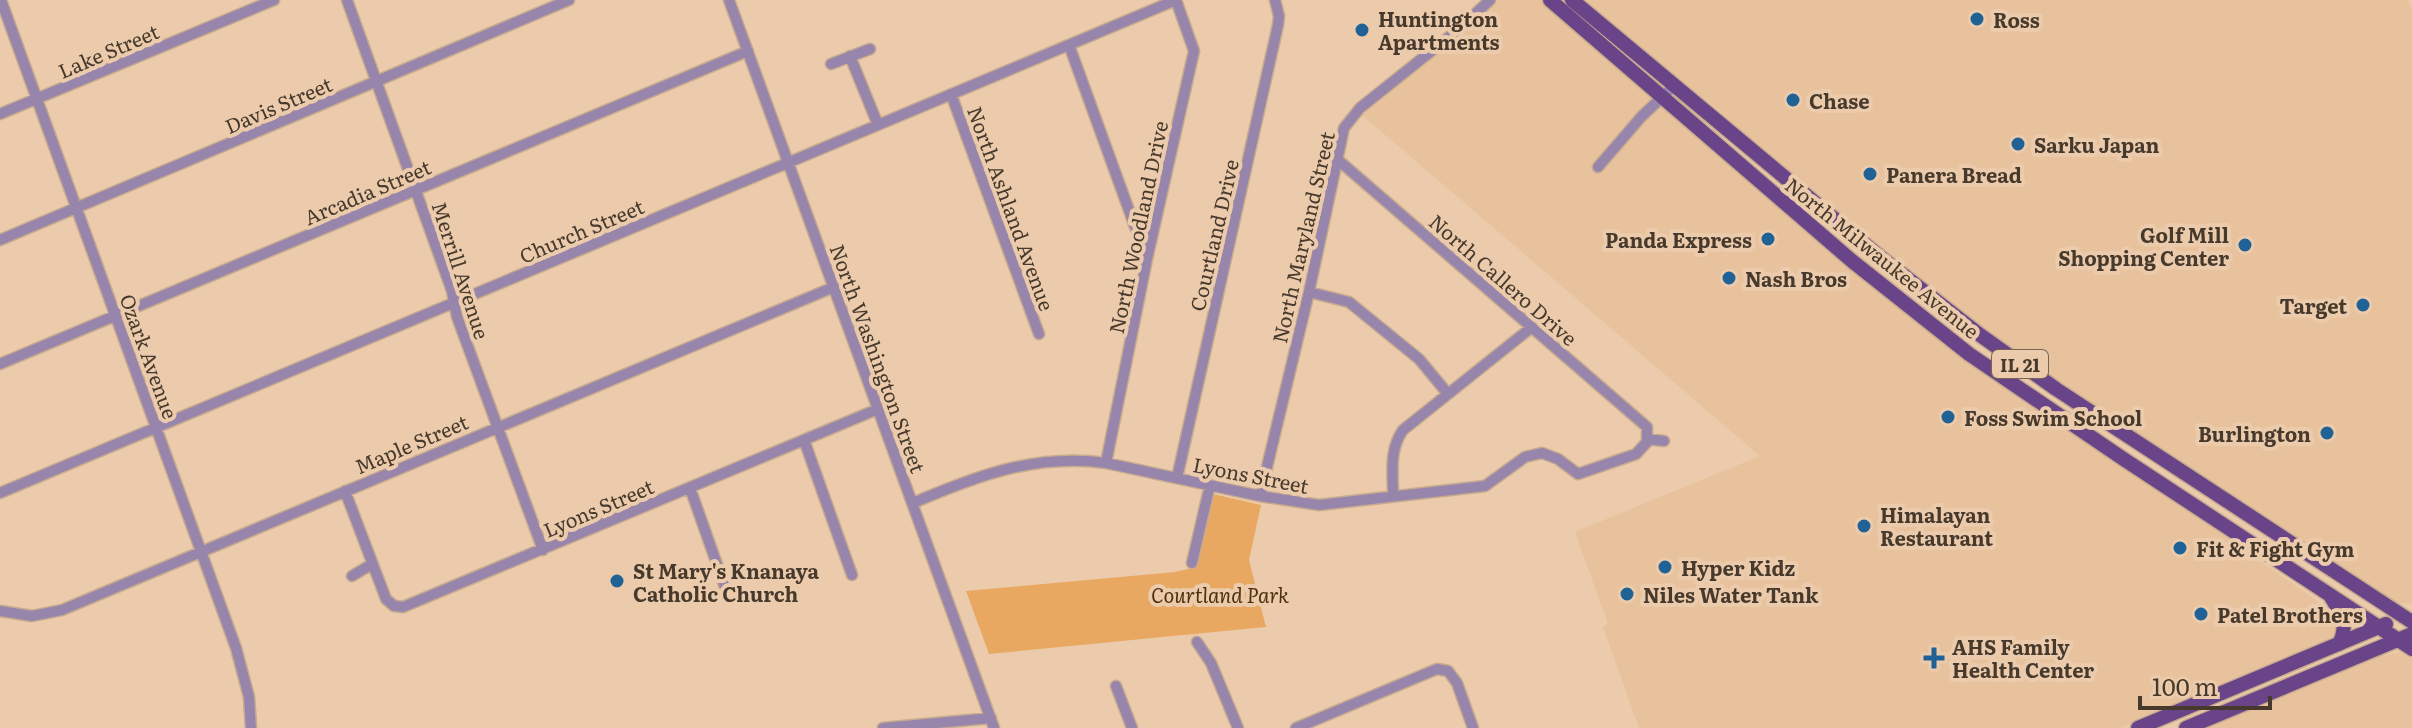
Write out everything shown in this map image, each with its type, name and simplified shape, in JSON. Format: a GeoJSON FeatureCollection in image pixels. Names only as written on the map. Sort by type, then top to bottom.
{"type":"FeatureCollection","features":[{"type":"Feature","properties":{"kind":"main road","name":"North Milwaukee Avenue"},"geometry":{"type":"LineString","coordinates":[[1550,0],[1852,261],[1969,354],[2379,627],[2405,637],[2412,649]]}},
{"type":"Feature","properties":{"kind":"main road","name":"North Milwaukee Avenue"},"geometry":{"type":"LineString","coordinates":[[1572,0],[1905,278],[1993,344],[2056,389],[2409,617]]}},
{"type":"Feature","properties":{"kind":"main road"},"geometry":{"type":"LineString","coordinates":[[2328,593],[2345,622],[2339,644]]}},
{"type":"Feature","properties":{"kind":"main road"},"geometry":{"type":"LineString","coordinates":[[2138,728],[2409,617]]}},
{"type":"Feature","properties":{"kind":"main road"},"geometry":{"type":"LineString","coordinates":[[2186,728],[2405,637]]}},
{"type":"Feature","properties":{"kind":"street","name":"Ozark Avenue"},"geometry":{"type":"LineString","coordinates":[[1,0],[244,674],[251,728]]}},
{"type":"Feature","properties":{"kind":"street","name":"Lake Street"},"geometry":{"type":"LineString","coordinates":[[0,114],[274,0]]}},
{"type":"Feature","properties":{"kind":"street","name":"Merrill Avenue"},"geometry":{"type":"LineString","coordinates":[[347,0],[416,190],[457,317],[543,550]]}},
{"type":"Feature","properties":{"kind":"street","name":"Davis Street"},"geometry":{"type":"LineString","coordinates":[[0,240],[569,0]]}},
{"type":"Feature","properties":{"kind":"street","name":"North Washington Street"},"geometry":{"type":"LineString","coordinates":[[729,0],[992,723]]}},
{"type":"Feature","properties":{"kind":"street","name":"Church Street"},"geometry":{"type":"LineString","coordinates":[[0,493],[1176,0]]}},
{"type":"Feature","properties":{"kind":"street","name":"North Woodland Drive"},"geometry":{"type":"LineString","coordinates":[[1106,463],[1147,259],[1194,51],[1176,0]]}},
{"type":"Feature","properties":{"kind":"street","name":"Courtland Drive"},"geometry":{"type":"LineString","coordinates":[[1177,478],[1278,25],[1275,0]]}},
{"type":"Feature","properties":{"kind":"street","name":"North Maryland Street"},"geometry":{"type":"LineString","coordinates":[[1260,496],[1344,128],[1354,114],[1490,0]]}},
{"type":"Feature","properties":{"kind":"street"},"geometry":{"type":"LineString","coordinates":[[1069,45],[1147,259]]}},
{"type":"Feature","properties":{"kind":"street"},"geometry":{"type":"LineString","coordinates":[[831,64],[870,49]]}},
{"type":"Feature","properties":{"kind":"street","name":"Arcadia Street"},"geometry":{"type":"LineString","coordinates":[[0,364],[748,51]]}},
{"type":"Feature","properties":{"kind":"street"},"geometry":{"type":"LineString","coordinates":[[850,56],[878,125]]}},
{"type":"Feature","properties":{"kind":"street"},"geometry":{"type":"LineString","coordinates":[[1598,167],[1662,95],[1675,85]]}},
{"type":"Feature","properties":{"kind":"street","name":"North Ashland Avenue"},"geometry":{"type":"LineString","coordinates":[[951,94],[1039,334]]}},
{"type":"Feature","properties":{"kind":"street","name":"North Callero Drive"},"geometry":{"type":"LineString","coordinates":[[1337,159],[1532,327],[1647,433]]}},
{"type":"Feature","properties":{"kind":"street","name":"Maple Street"},"geometry":{"type":"LineString","coordinates":[[0,611],[32,616],[53,613],[834,287]]}},
{"type":"Feature","properties":{"kind":"street"},"geometry":{"type":"LineString","coordinates":[[1309,292],[1349,302],[1419,359],[1448,394]]}},
{"type":"Feature","properties":{"kind":"street"},"geometry":{"type":"LineString","coordinates":[[1393,496],[1392,457],[1396,440],[1403,430],[1532,327]]}},
{"type":"Feature","properties":{"kind":"street","name":"Lyons Street"},"geometry":{"type":"LineString","coordinates":[[372,564],[386,599],[394,606],[412,606],[878,409]]}},
{"type":"Feature","properties":{"kind":"street"},"geometry":{"type":"LineString","coordinates":[[1647,433],[1664,441]]}},
{"type":"Feature","properties":{"kind":"street","name":"Lyons Street"},"geometry":{"type":"LineString","coordinates":[[913,503],[1010,466],[1081,459],[1319,505],[1485,486],[1525,457],[1542,453],[1558,459],[1578,474],[1636,454],[1647,433]]}},
{"type":"Feature","properties":{"kind":"street"},"geometry":{"type":"LineString","coordinates":[[804,440],[852,575]]}},
{"type":"Feature","properties":{"kind":"street"},"geometry":{"type":"LineString","coordinates":[[1192,563],[1210,485]]}},
{"type":"Feature","properties":{"kind":"street"},"geometry":{"type":"LineString","coordinates":[[690,488],[725,587]]}},
{"type":"Feature","properties":{"kind":"street"},"geometry":{"type":"LineString","coordinates":[[345,491],[372,564],[352,576]]}},
{"type":"Feature","properties":{"kind":"street"},"geometry":{"type":"LineString","coordinates":[[1197,642],[1211,663],[1238,728]]}},
{"type":"Feature","properties":{"kind":"street"},"geometry":{"type":"LineString","coordinates":[[1296,728],[1437,669],[1448,671],[1457,683],[1473,728]]}},
{"type":"Feature","properties":{"kind":"street"},"geometry":{"type":"LineString","coordinates":[[1116,686],[1132,728]]}},
{"type":"Feature","properties":{"kind":"street"},"geometry":{"type":"LineString","coordinates":[[883,728],[992,723]]}},
{"type":"Feature","properties":{"kind":"shaded area"},"geometry":{"type":"Polygon","coordinates":[[[1499,0],[1544,0],[1741,175],[1891,302],[2003,387],[2327,608],[2339,619],[2337,633],[2327,640],[2120,728],[1639,728],[1603,627],[1608,624],[1575,532],[1760,456],[1362,115],[1499,0]]]}},
{"type":"Feature","properties":{"kind":"shaded area","name":"Golf Mill Shopping Center"},"geometry":{"type":"Polygon","coordinates":[[[1579,0],[2408,0],[2412,11],[2412,604],[2393,602],[1967,317],[1754,145],[1720,111],[1579,0]]]}},
{"type":"Feature","properties":{"kind":"shaded area"},"geometry":{"type":"Polygon","coordinates":[[[2399,652],[2412,658],[2412,728],[2204,728],[2377,657],[2399,652]]]}},
{"type":"Feature","properties":{"kind":"green space","name":"Courtland Park"},"geometry":{"type":"Polygon","coordinates":[[[1213,494],[1261,505],[1249,560],[1266,627],[989,654],[966,591],[1175,572],[1196,567],[1213,494]]]}},
{"type":"Feature","properties":{"kind":"place","name":"Ross"},"geometry":{"type":"Point","coordinates":[1977,19]}},
{"type":"Feature","properties":{"kind":"place","name":"Huntington Apartments"},"geometry":{"type":"Point","coordinates":[1362,30]}},
{"type":"Feature","properties":{"kind":"place","name":"Chase"},"geometry":{"type":"Point","coordinates":[1793,100]}},
{"type":"Feature","properties":{"kind":"place","name":"Sarku Japan"},"geometry":{"type":"Point","coordinates":[2018,144]}},
{"type":"Feature","properties":{"kind":"place","name":"Panera Bread"},"geometry":{"type":"Point","coordinates":[1870,174]}},
{"type":"Feature","properties":{"kind":"place","name":"Panda Express"},"geometry":{"type":"Point","coordinates":[1768,239]}},
{"type":"Feature","properties":{"kind":"place","name":"Golf Mill Shopping Center"},"geometry":{"type":"Point","coordinates":[2245,245]}},
{"type":"Feature","properties":{"kind":"place","name":"Nash Bros"},"geometry":{"type":"Point","coordinates":[1729,278]}},
{"type":"Feature","properties":{"kind":"place","name":"Target"},"geometry":{"type":"Point","coordinates":[2363,305]}},
{"type":"Feature","properties":{"kind":"place","name":"Foss Swim School"},"geometry":{"type":"Point","coordinates":[1948,417]}},
{"type":"Feature","properties":{"kind":"place","name":"Burlington"},"geometry":{"type":"Point","coordinates":[2327,433]}},
{"type":"Feature","properties":{"kind":"place","name":"Himalayan Restaurant"},"geometry":{"type":"Point","coordinates":[1864,526]}},
{"type":"Feature","properties":{"kind":"place","name":"Fit & Fight Gym"},"geometry":{"type":"Point","coordinates":[2180,548]}},
{"type":"Feature","properties":{"kind":"place","name":"Hyper Kidz"},"geometry":{"type":"Point","coordinates":[1665,567]}},
{"type":"Feature","properties":{"kind":"place","name":"St Mary's Knanaya Catholic Church"},"geometry":{"type":"Point","coordinates":[617,581]}},
{"type":"Feature","properties":{"kind":"place","name":"Niles Water Tank"},"geometry":{"type":"Point","coordinates":[1627,594]}},
{"type":"Feature","properties":{"kind":"place","name":"Patel Brothers"},"geometry":{"type":"Point","coordinates":[2201,614]}},
{"type":"Feature","properties":{"kind":"place","name":"AHS Family Health Center"},"geometry":{"type":"Point","coordinates":[1934,658]}}]}
